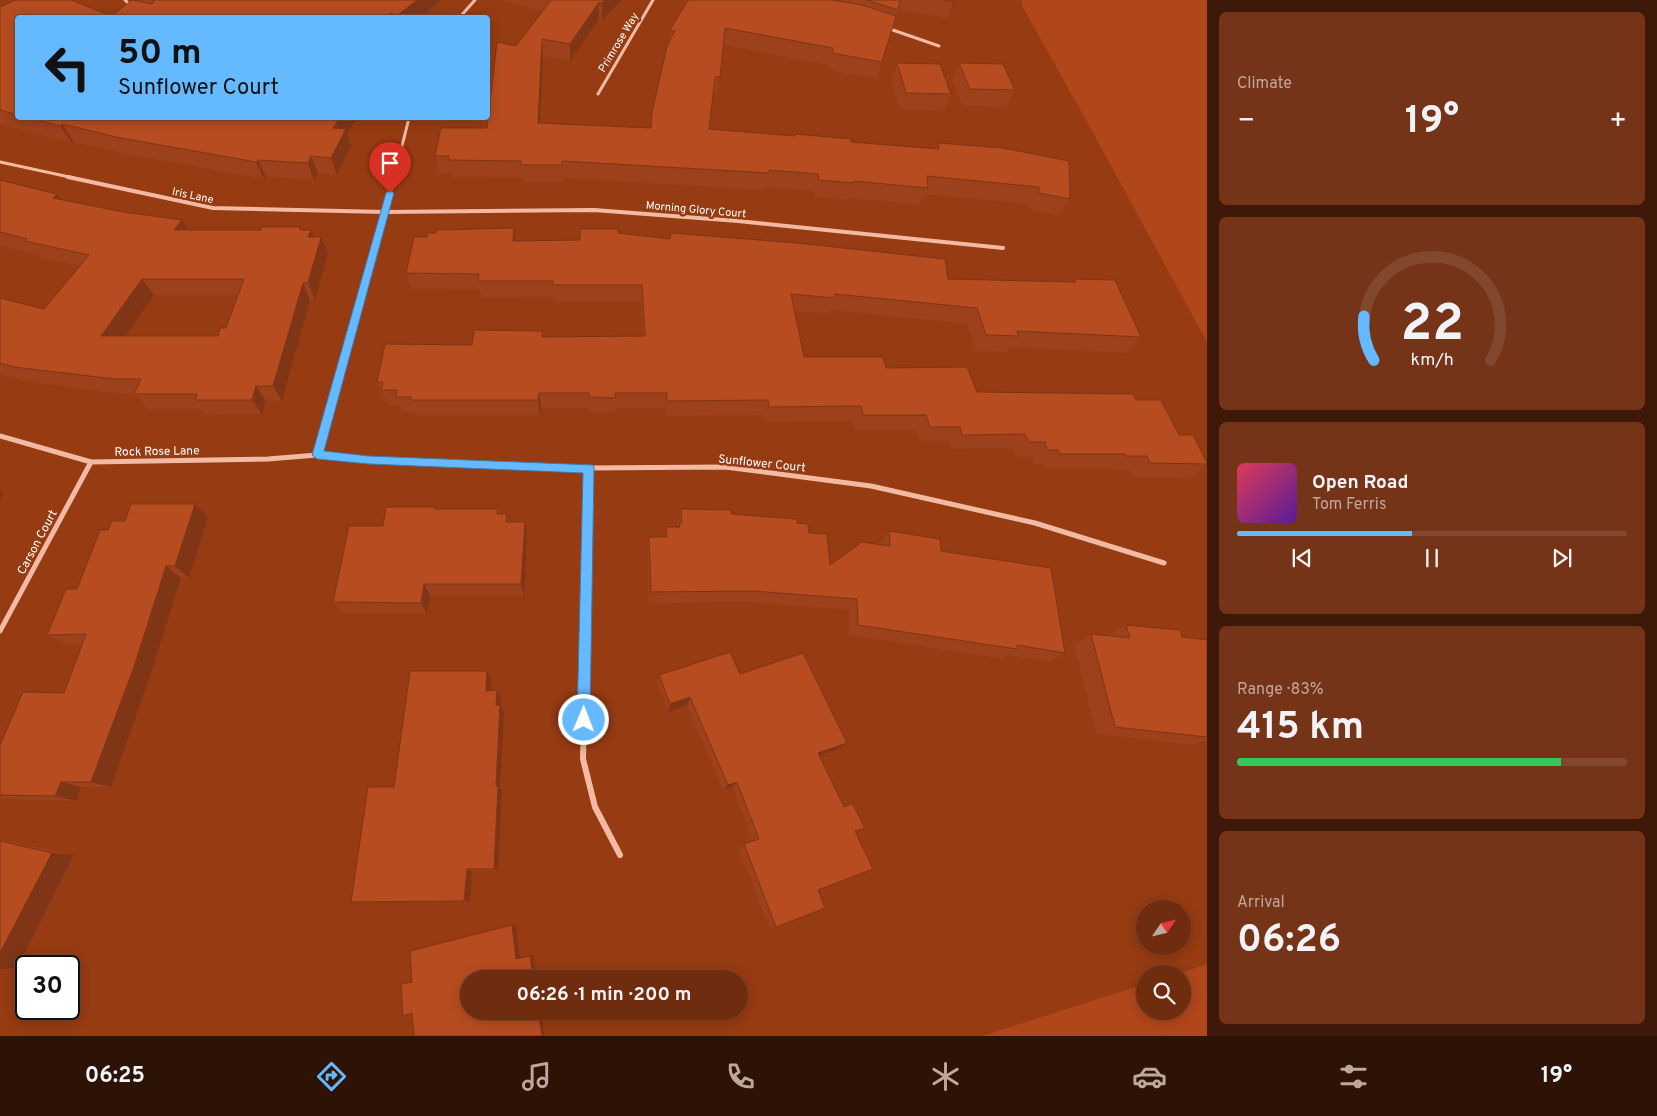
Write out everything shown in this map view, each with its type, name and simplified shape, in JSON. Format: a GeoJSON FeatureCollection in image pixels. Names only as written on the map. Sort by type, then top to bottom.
{"type":"FeatureCollection","features":[{"type":"Feature","properties":{"kind":"street"},"geometry":{"type":"LineString","coordinates":[[125,0],[135,11]]}},
{"type":"Feature","properties":{"kind":"street"},"geometry":{"type":"LineString","coordinates":[[462,15],[476,0]]}},
{"type":"Feature","properties":{"kind":"street","name":"Primrose Way"},"geometry":{"type":"LineString","coordinates":[[598,94],[654,0]]}},
{"type":"Feature","properties":{"kind":"street"},"geometry":{"type":"LineString","coordinates":[[885,28],[939,46]]}},
{"type":"Feature","properties":{"kind":"street"},"geometry":{"type":"LineString","coordinates":[[317,455],[386,212],[409,120]]}},
{"type":"Feature","properties":{"kind":"street","name":"Iris Lane"},"geometry":{"type":"LineString","coordinates":[[0,162],[214,208],[386,212]]}},
{"type":"Feature","properties":{"kind":"street","name":"Morning Glory Court"},"geometry":{"type":"LineString","coordinates":[[386,212],[594,210],[738,221],[1003,248]]}},
{"type":"Feature","properties":{"kind":"street","name":"Rock Rose Lane"},"geometry":{"type":"LineString","coordinates":[[0,436],[91,462],[268,459],[317,455]]}},
{"type":"Feature","properties":{"kind":"street","name":"Sunflower Court"},"geometry":{"type":"LineString","coordinates":[[317,455],[369,460],[589,468],[725,467],[871,486],[1035,523],[1164,562]]}},
{"type":"Feature","properties":{"kind":"street","name":"Carson Court"},"geometry":{"type":"LineString","coordinates":[[0,631],[91,462]]}},
{"type":"Feature","properties":{"kind":"street"},"geometry":{"type":"LineString","coordinates":[[589,468],[583,759],[594,807],[620,855]]}},
{"type":"Feature","properties":{"kind":"shaded area"},"geometry":{"type":"Polygon","coordinates":[[[1022,0],[1207,0],[1207,342],[1022,6],[1022,0]]]}},
{"type":"Feature","properties":{"kind":"shaded area"},"geometry":{"type":"Polygon","coordinates":[[[1207,964],[1207,1036],[982,1036],[1136,987],[1136,1020],[1191,1020],[1191,969],[1207,964]]]}},
{"type":"Feature","properties":{"kind":"building"},"geometry":{"type":"Polygon","coordinates":[[[16,0],[71,0],[108,15],[15,15],[15,114],[0,110],[0,7],[16,0]]]}},
{"type":"Feature","properties":{"kind":"building"},"geometry":{"type":"Polygon","coordinates":[[[132,0],[152,4],[153,0],[417,0],[398,15],[390,13],[389,15],[112,15],[132,0]]]}},
{"type":"Feature","properties":{"kind":"building"},"geometry":{"type":"Polygon","coordinates":[[[551,0],[605,0],[602,3],[599,2],[570,44],[542,39],[538,123],[651,128],[652,112],[667,46],[675,31],[670,30],[688,0],[832,0],[862,5],[896,16],[882,62],[832,53],[833,48],[725,28],[720,77],[715,77],[709,129],[795,136],[795,134],[851,139],[851,142],[939,149],[938,143],[1003,148],[1069,161],[1070,199],[1039,193],[1039,187],[927,176],[928,188],[854,181],[854,183],[819,180],[818,174],[769,170],[769,173],[562,161],[562,165],[521,165],[521,161],[448,160],[449,156],[435,156],[441,128],[487,128],[488,120],[490,120],[490,102],[497,42],[516,46],[551,0]]]}},
{"type":"Feature","properties":{"kind":"building"},"geometry":{"type":"Polygon","coordinates":[[[867,0],[900,0],[898,10],[867,0]]]}},
{"type":"Feature","properties":{"kind":"building"},"geometry":{"type":"Polygon","coordinates":[[[897,63],[940,64],[951,94],[906,93],[897,63]]]}},
{"type":"Feature","properties":{"kind":"building"},"geometry":{"type":"Polygon","coordinates":[[[959,63],[1003,64],[1015,90],[970,89],[959,63]]]}},
{"type":"Feature","properties":{"kind":"building"},"geometry":{"type":"Polygon","coordinates":[[[36,120],[339,120],[333,128],[346,129],[331,158],[311,156],[308,163],[258,160],[256,162],[121,138],[62,124],[60,126],[36,120]]]}},
{"type":"Feature","properties":{"kind":"building"},"geometry":{"type":"Polygon","coordinates":[[[0,180],[57,194],[53,198],[123,212],[182,220],[174,230],[261,230],[262,227],[300,227],[300,230],[311,230],[308,237],[321,237],[308,283],[303,283],[273,386],[256,386],[252,400],[195,400],[197,394],[134,394],[141,379],[115,379],[14,367],[0,363],[0,298],[44,309],[89,255],[25,241],[27,239],[0,232],[0,180]],[[142,279],[101,336],[218,336],[220,328],[226,328],[244,279],[142,279]]]}},
{"type":"Feature","properties":{"kind":"building"},"geometry":{"type":"Polygon","coordinates":[[[514,228],[513,241],[580,240],[580,229],[618,229],[618,233],[670,239],[671,233],[797,243],[945,259],[948,279],[1076,282],[1074,279],[1115,280],[1141,337],[1017,331],[1019,336],[986,335],[977,308],[835,294],[835,298],[791,294],[804,357],[883,357],[886,368],[967,367],[977,392],[1133,394],[1136,400],[1161,400],[1179,435],[1193,435],[1207,464],[1150,463],[1147,456],[1126,456],[1125,454],[1060,454],[1058,450],[1047,450],[1045,442],[1029,442],[1025,434],[962,435],[960,427],[930,427],[926,415],[863,415],[861,406],[769,407],[768,400],[667,401],[667,393],[615,393],[615,398],[589,397],[589,393],[539,393],[538,400],[411,400],[411,397],[396,397],[397,390],[381,390],[383,382],[377,382],[385,344],[472,345],[474,330],[543,331],[542,337],[645,336],[642,285],[553,285],[553,281],[478,281],[479,274],[406,273],[414,237],[427,237],[428,233],[436,233],[437,230],[514,228]]]}},
{"type":"Feature","properties":{"kind":"building"},"geometry":{"type":"Polygon","coordinates":[[[131,504],[195,504],[175,566],[166,566],[134,667],[91,782],[61,782],[55,796],[0,795],[0,745],[23,692],[64,693],[86,634],[47,635],[66,589],[77,589],[100,530],[108,530],[112,521],[125,521],[131,504]]]}},
{"type":"Feature","properties":{"kind":"building"},"geometry":{"type":"Polygon","coordinates":[[[386,507],[498,509],[497,514],[507,514],[506,522],[525,522],[521,584],[424,584],[421,603],[333,602],[349,526],[383,526],[386,507]]]}},
{"type":"Feature","properties":{"kind":"building"},"geometry":{"type":"Polygon","coordinates":[[[681,509],[731,510],[731,514],[797,519],[797,523],[808,524],[809,533],[827,534],[830,565],[862,542],[890,546],[889,531],[940,539],[941,551],[1051,568],[1065,653],[1017,645],[1017,649],[858,625],[857,599],[753,591],[651,592],[649,537],[667,537],[666,527],[680,527],[679,523],[682,523],[681,509]]]}},
{"type":"Feature","properties":{"kind":"building"},"geometry":{"type":"Polygon","coordinates":[[[1126,625],[1180,630],[1182,637],[1207,640],[1207,737],[1115,727],[1091,634],[1130,638],[1126,625]]]}},
{"type":"Feature","properties":{"kind":"building"},"geometry":{"type":"Polygon","coordinates":[[[730,652],[740,674],[803,653],[847,743],[818,753],[844,807],[852,803],[865,828],[855,831],[873,869],[818,890],[825,908],[776,927],[744,844],[759,839],[737,782],[728,785],[690,697],[670,704],[659,675],[730,652]]]}},
{"type":"Feature","properties":{"kind":"building"},"geometry":{"type":"Polygon","coordinates":[[[410,671],[487,671],[486,691],[497,690],[496,705],[500,705],[494,869],[467,869],[464,901],[351,902],[368,787],[394,787],[410,671]]]}},
{"type":"Feature","properties":{"kind":"building"},"geometry":{"type":"Polygon","coordinates":[[[0,841],[52,853],[0,953],[0,841]]]}},
{"type":"Feature","properties":{"kind":"building"},"geometry":{"type":"Polygon","coordinates":[[[512,925],[516,959],[530,956],[532,970],[460,970],[460,1020],[539,1020],[542,1036],[414,1036],[412,1013],[403,1016],[401,984],[412,982],[410,951],[512,925]]]}},
{"type":"Feature","properties":{"kind":"route"},"geometry":{"type":"LineString","coordinates":[[390,193],[317,455],[369,460],[589,468],[584,720]]}}]}
